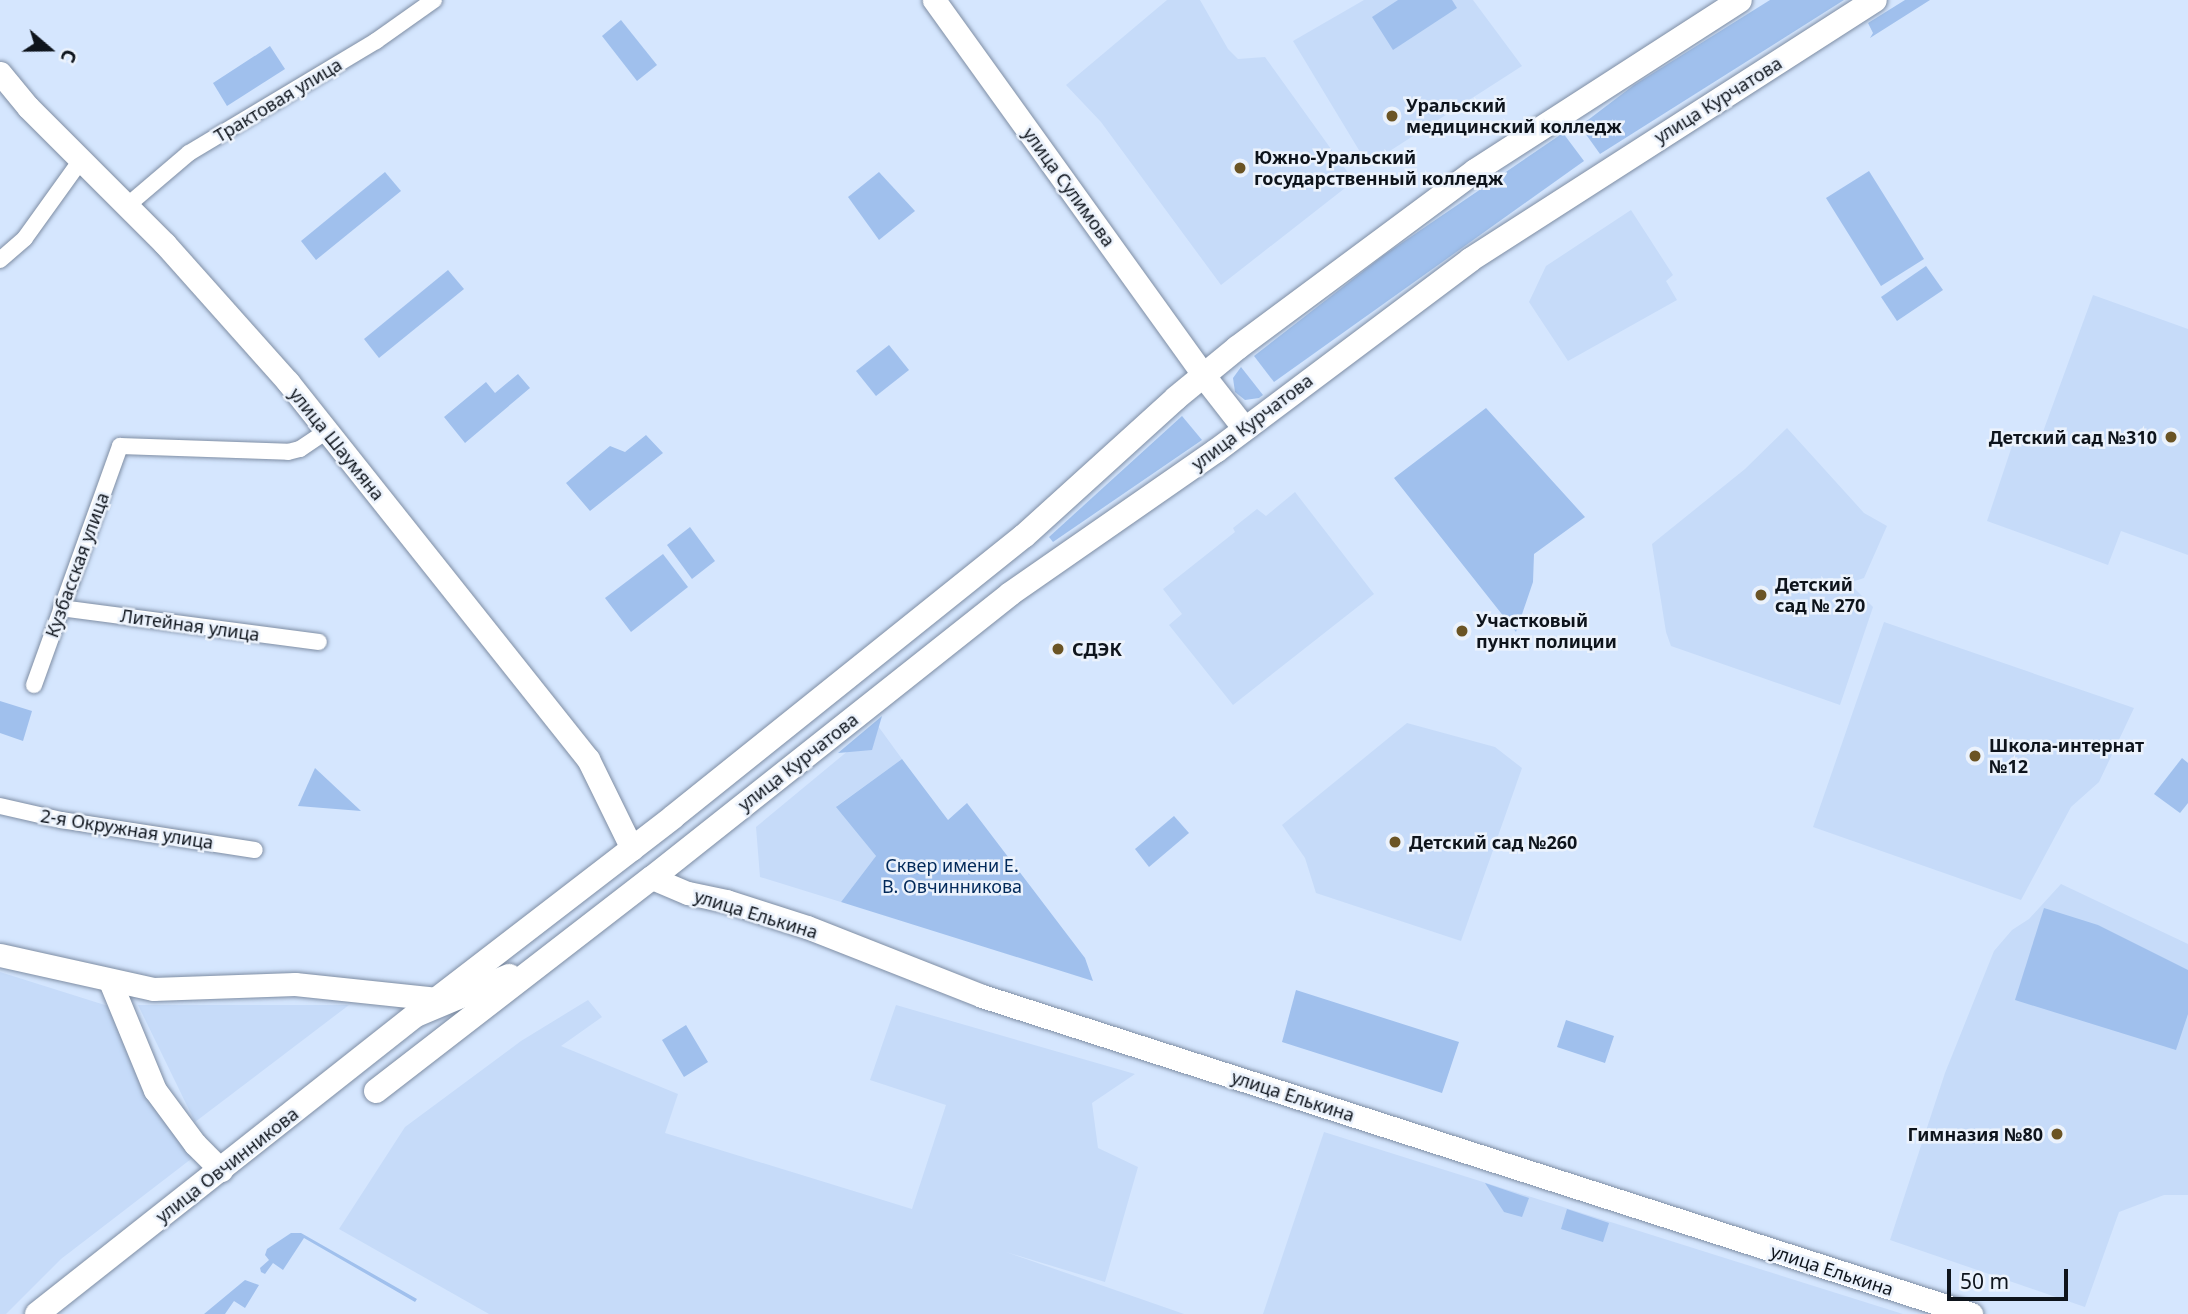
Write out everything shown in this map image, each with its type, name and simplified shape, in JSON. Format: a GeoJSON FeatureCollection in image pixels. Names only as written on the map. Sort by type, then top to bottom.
{"type":"FeatureCollection","features":[{"type":"Feature","properties":{"kind":"main road","name":"улица Сулимова"},"geometry":{"type":"LineString","coordinates":[[934,0],[1203,375]]}},
{"type":"Feature","properties":{"kind":"main road","name":"улица Курчатова"},"geometry":{"type":"LineString","coordinates":[[632,849],[1024,536],[1203,375],[1475,171],[1740,0]]}},
{"type":"Feature","properties":{"kind":"main road","name":"улица Курчатова"},"geometry":{"type":"LineString","coordinates":[[652,878],[1010,594],[1245,429],[1480,253],[1875,0]]}},
{"type":"Feature","properties":{"kind":"main road","name":"улица Шаумяна"},"geometry":{"type":"LineString","coordinates":[[0,73],[28,107],[128,205],[211,293],[327,431],[588,759],[632,849]]}},
{"type":"Feature","properties":{"kind":"main road"},"geometry":{"type":"LineString","coordinates":[[1203,375],[1245,429]]}},
{"type":"Feature","properties":{"kind":"main road"},"geometry":{"type":"LineString","coordinates":[[0,955],[110,981],[179,990],[295,984],[437,999],[632,849],[652,878],[376,1091]]}},
{"type":"Feature","properties":{"kind":"main road","name":"улица Елькина"},"geometry":{"type":"LineString","coordinates":[[652,878],[688,893],[726,901],[807,927],[982,996],[1971,1314]]}},
{"type":"Feature","properties":{"kind":"main road","name":"улица Овчинникова"},"geometry":{"type":"LineString","coordinates":[[37,1314],[416,1016],[543,961]]}},
{"type":"Feature","properties":{"kind":"main road"},"geometry":{"type":"LineString","coordinates":[[110,981],[155,1090],[195,1144],[221,1170]]}},
{"type":"Feature","properties":{"kind":"street","name":"Трактовая улица"},"geometry":{"type":"LineString","coordinates":[[128,205],[189,153],[376,41],[434,0]]}},
{"type":"Feature","properties":{"kind":"street"},"geometry":{"type":"LineString","coordinates":[[0,260],[25,238],[82,160]]}},
{"type":"Feature","properties":{"kind":"street","name":"Кузбасская улица"},"geometry":{"type":"LineString","coordinates":[[34,685],[120,446],[288,452],[300,449],[327,431]]}},
{"type":"Feature","properties":{"kind":"street","name":"Литейная улица"},"geometry":{"type":"LineString","coordinates":[[61,608],[319,642]]}},
{"type":"Feature","properties":{"kind":"street","name":"2-я Окружная улица"},"geometry":{"type":"LineString","coordinates":[[0,806],[61,820],[256,850]]}},
{"type":"Feature","properties":{"kind":"shaded area","name":"Южно-Уральский государственный колледж"},"geometry":{"type":"Polygon","coordinates":[[[1167,0],[1200,0],[1228,49],[1238,59],[1265,57],[1354,181],[1221,285],[1101,122],[1066,85],[1167,0]]]}},
{"type":"Feature","properties":{"kind":"shaded area","name":"Уральский медицинский колледж"},"geometry":{"type":"Polygon","coordinates":[[[1364,0],[1473,0],[1522,66],[1368,165],[1293,41],[1364,0]]]}},
{"type":"Feature","properties":{"kind":"shaded area"},"geometry":{"type":"Polygon","coordinates":[[[1631,210],[1673,275],[1666,281],[1677,300],[1568,361],[1529,302],[1546,266],[1631,210]]]}},
{"type":"Feature","properties":{"kind":"shaded area"},"geometry":{"type":"Polygon","coordinates":[[[2093,295],[2188,329],[2188,555],[2121,531],[2108,565],[1987,521],[2013,443],[2040,440],[2093,295]]]}},
{"type":"Feature","properties":{"kind":"shaded area","name":"Детский сад № 270"},"geometry":{"type":"Polygon","coordinates":[[[1787,428],[1864,513],[1887,526],[1864,578],[1849,583],[1873,607],[1840,705],[1671,646],[1666,632],[1652,544],[1745,469],[1787,428]]]}},
{"type":"Feature","properties":{"kind":"shaded area"},"geometry":{"type":"Polygon","coordinates":[[[1295,492],[1374,594],[1233,705],[1169,625],[1182,614],[1163,589],[1235,532],[1233,528],[1257,509],[1266,516],[1295,492]]]}},
{"type":"Feature","properties":{"kind":"shaded area","name":"Школа-интернат №12"},"geometry":{"type":"Polygon","coordinates":[[[1884,622],[2134,708],[2099,782],[2071,807],[2021,900],[1813,827],[1884,622]]]}},
{"type":"Feature","properties":{"kind":"shaded area","name":"Детский сад №260"},"geometry":{"type":"Polygon","coordinates":[[[1407,723],[1495,747],[1522,768],[1461,941],[1316,893],[1305,858],[1282,825],[1407,723]]]}},
{"type":"Feature","properties":{"kind":"shaded area"},"geometry":{"type":"Polygon","coordinates":[[[878,726],[902,759],[837,806],[876,856],[841,902],[760,877],[756,827],[878,726]]]}},
{"type":"Feature","properties":{"kind":"shaded area","name":"Гимназия №80"},"geometry":{"type":"Polygon","coordinates":[[[2061,884],[2188,944],[2188,1195],[2164,1195],[2119,1212],[2085,1307],[1890,1240],[1945,1073],[1994,951],[2012,930],[2029,919],[2061,884]]]}},
{"type":"Feature","properties":{"kind":"shaded area"},"geometry":{"type":"Polygon","coordinates":[[[0,972],[108,1006],[141,1087],[195,1156],[61,1259],[6,1314],[0,1314],[0,972]]]}},
{"type":"Feature","properties":{"kind":"shaded area"},"geometry":{"type":"Polygon","coordinates":[[[588,1000],[602,1017],[561,1046],[678,1094],[665,1133],[912,1209],[946,1105],[870,1080],[896,1005],[1135,1074],[1092,1103],[1098,1148],[1138,1167],[1105,1282],[1006,1252],[1184,1314],[489,1314],[339,1229],[405,1127],[521,1041],[588,1000]]]}},
{"type":"Feature","properties":{"kind":"shaded area"},"geometry":{"type":"Polygon","coordinates":[[[138,1005],[349,1005],[195,1122],[138,1005]]]}},
{"type":"Feature","properties":{"kind":"shaded area"},"geometry":{"type":"Polygon","coordinates":[[[1324,1132],[1903,1314],[1263,1314],[1324,1132]]]}},
{"type":"Feature","properties":{"kind":"green space"},"geometry":{"type":"Polygon","coordinates":[[[1398,0],[1452,0],[1457,8],[1393,50],[1372,17],[1398,0]]]}},
{"type":"Feature","properties":{"kind":"green space"},"geometry":{"type":"Polygon","coordinates":[[[1770,0],[1844,0],[1600,154],[1580,126],[1634,85],[1770,0]]]}},
{"type":"Feature","properties":{"kind":"green space"},"geometry":{"type":"Polygon","coordinates":[[[1905,0],[1930,0],[1870,38],[1873,33],[1868,23],[1905,0]]]}},
{"type":"Feature","properties":{"kind":"green space"},"geometry":{"type":"Polygon","coordinates":[[[621,20],[657,65],[637,81],[602,36],[621,20]]]}},
{"type":"Feature","properties":{"kind":"green space"},"geometry":{"type":"Polygon","coordinates":[[[270,46],[285,69],[227,106],[213,83],[270,46]]]}},
{"type":"Feature","properties":{"kind":"green space"},"geometry":{"type":"Polygon","coordinates":[[[1563,133],[1584,161],[1274,382],[1254,356],[1384,255],[1563,133]]]}},
{"type":"Feature","properties":{"kind":"green space"},"geometry":{"type":"Polygon","coordinates":[[[1869,171],[1924,259],[1881,286],[1826,198],[1869,171]]]}},
{"type":"Feature","properties":{"kind":"green space"},"geometry":{"type":"Polygon","coordinates":[[[385,172],[401,191],[316,260],[301,241],[385,172]]]}},
{"type":"Feature","properties":{"kind":"green space"},"geometry":{"type":"Polygon","coordinates":[[[879,172],[915,211],[879,240],[848,197],[879,172]]]}},
{"type":"Feature","properties":{"kind":"green space"},"geometry":{"type":"Polygon","coordinates":[[[1926,266],[1943,290],[1897,321],[1881,297],[1926,266]]]}},
{"type":"Feature","properties":{"kind":"green space"},"geometry":{"type":"Polygon","coordinates":[[[448,270],[464,289],[379,358],[364,339],[448,270]]]}},
{"type":"Feature","properties":{"kind":"green space"},"geometry":{"type":"Polygon","coordinates":[[[889,345],[909,370],[876,396],[856,371],[889,345]]]}},
{"type":"Feature","properties":{"kind":"green space"},"geometry":{"type":"Polygon","coordinates":[[[1241,367],[1263,395],[1259,398],[1245,400],[1235,392],[1233,378],[1241,367]]]}},
{"type":"Feature","properties":{"kind":"green space"},"geometry":{"type":"Polygon","coordinates":[[[518,374],[530,388],[465,443],[444,417],[486,382],[495,393],[518,374]]]}},
{"type":"Feature","properties":{"kind":"green space"},"geometry":{"type":"Polygon","coordinates":[[[1486,408],[1585,517],[1534,554],[1533,582],[1516,632],[1394,478],[1486,408]]]}},
{"type":"Feature","properties":{"kind":"green space"},"geometry":{"type":"Polygon","coordinates":[[[1182,416],[1202,440],[1053,542],[1049,537],[1182,416]]]}},
{"type":"Feature","properties":{"kind":"green space"},"geometry":{"type":"Polygon","coordinates":[[[646,435],[663,453],[590,511],[566,483],[610,446],[625,452],[646,435]]]}},
{"type":"Feature","properties":{"kind":"green space"},"geometry":{"type":"Polygon","coordinates":[[[690,527],[715,561],[692,579],[667,545],[690,527]]]}},
{"type":"Feature","properties":{"kind":"green space"},"geometry":{"type":"Polygon","coordinates":[[[663,554],[688,587],[631,632],[605,598],[663,554]]]}},
{"type":"Feature","properties":{"kind":"green space"},"geometry":{"type":"Polygon","coordinates":[[[0,701],[32,711],[23,741],[0,733],[0,701]]]}},
{"type":"Feature","properties":{"kind":"green space"},"geometry":{"type":"Polygon","coordinates":[[[882,716],[872,750],[838,753],[882,716]]]}},
{"type":"Feature","properties":{"kind":"green space"},"geometry":{"type":"Polygon","coordinates":[[[2182,758],[2188,763],[2188,803],[2180,813],[2154,794],[2182,758]]]}},
{"type":"Feature","properties":{"kind":"green space","name":"Сквер имени Е. В. Овчинникова"},"geometry":{"type":"Polygon","coordinates":[[[902,759],[948,820],[967,803],[1085,958],[1093,981],[841,902],[876,856],[836,807],[902,759]]]}},
{"type":"Feature","properties":{"kind":"green space"},"geometry":{"type":"Polygon","coordinates":[[[315,768],[361,811],[298,806],[315,768]]]}},
{"type":"Feature","properties":{"kind":"green space"},"geometry":{"type":"Polygon","coordinates":[[[1174,816],[1189,833],[1149,867],[1135,849],[1174,816]]]}},
{"type":"Feature","properties":{"kind":"green space"},"geometry":{"type":"Polygon","coordinates":[[[2044,908],[2098,925],[2188,970],[2188,1014],[2176,1050],[2015,1000],[2044,908]]]}},
{"type":"Feature","properties":{"kind":"green space"},"geometry":{"type":"Polygon","coordinates":[[[1296,990],[1459,1042],[1442,1093],[1282,1042],[1296,990]]]}},
{"type":"Feature","properties":{"kind":"green space"},"geometry":{"type":"Polygon","coordinates":[[[1566,1020],[1614,1036],[1605,1063],[1557,1047],[1566,1020]]]}},
{"type":"Feature","properties":{"kind":"green space"},"geometry":{"type":"Polygon","coordinates":[[[686,1025],[708,1062],[684,1077],[662,1040],[686,1025]]]}},
{"type":"Feature","properties":{"kind":"green space"},"geometry":{"type":"Polygon","coordinates":[[[1485,1183],[1529,1198],[1522,1217],[1504,1212],[1485,1183]]]}},
{"type":"Feature","properties":{"kind":"green space"},"geometry":{"type":"Polygon","coordinates":[[[1567,1209],[1609,1223],[1603,1242],[1561,1229],[1567,1209]]]}},
{"type":"Feature","properties":{"kind":"green space"},"geometry":{"type":"Polygon","coordinates":[[[291,1233],[301,1233],[417,1299],[415,1302],[304,1238],[283,1270],[273,1263],[265,1274],[261,1272],[260,1268],[269,1260],[265,1255],[267,1249],[291,1233]]]}},
{"type":"Feature","properties":{"kind":"green space"},"geometry":{"type":"Polygon","coordinates":[[[245,1280],[259,1285],[245,1308],[234,1301],[225,1314],[204,1314],[245,1280]]]}},
{"type":"Feature","properties":{"kind":"place","name":"Уральский медицинский колледж"},"geometry":{"type":"Point","coordinates":[1392,116]}},
{"type":"Feature","properties":{"kind":"place","name":"Южно-Уральский государственный колледж"},"geometry":{"type":"Point","coordinates":[1240,168]}},
{"type":"Feature","properties":{"kind":"place","name":"Детский сад №310"},"geometry":{"type":"Point","coordinates":[2171,437]}},
{"type":"Feature","properties":{"kind":"place","name":"Детский сад № 270"},"geometry":{"type":"Point","coordinates":[1761,595]}},
{"type":"Feature","properties":{"kind":"place","name":"Участковый пункт полиции"},"geometry":{"type":"Point","coordinates":[1462,631]}},
{"type":"Feature","properties":{"kind":"place","name":"СДЭК"},"geometry":{"type":"Point","coordinates":[1058,649]}},
{"type":"Feature","properties":{"kind":"place","name":"Школа-интернат №12"},"geometry":{"type":"Point","coordinates":[1975,756]}},
{"type":"Feature","properties":{"kind":"place","name":"Детский сад №260"},"geometry":{"type":"Point","coordinates":[1395,842]}},
{"type":"Feature","properties":{"kind":"place","name":"Гимназия №80"},"geometry":{"type":"Point","coordinates":[2057,1134]}}]}
